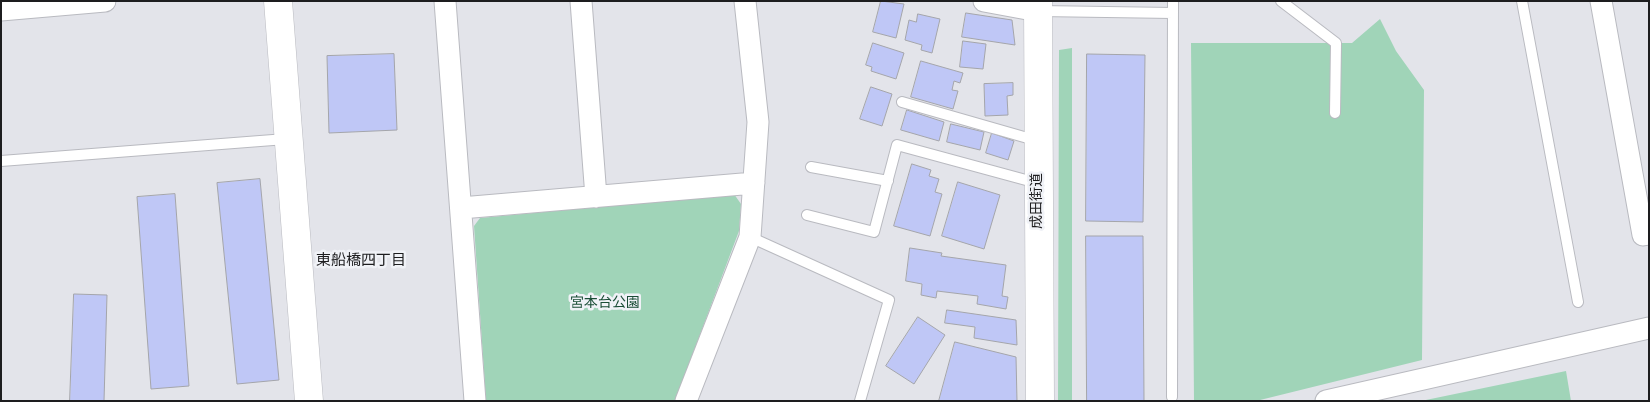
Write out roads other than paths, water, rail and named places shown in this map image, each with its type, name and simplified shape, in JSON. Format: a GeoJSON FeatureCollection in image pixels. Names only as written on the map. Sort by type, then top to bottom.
{"type":"FeatureCollection","features":[{"type":"Feature","properties":{"kind":"street"},"geometry":{"type":"LineString","coordinates":[[1,10],[105,1]]}},
{"type":"Feature","properties":{"kind":"street"},"geometry":{"type":"LineString","coordinates":[[278,1],[309,401]]}},
{"type":"Feature","properties":{"kind":"street"},"geometry":{"type":"LineString","coordinates":[[445,1],[475,401]]}},
{"type":"Feature","properties":{"kind":"street"},"geometry":{"type":"LineString","coordinates":[[581,1],[596,197]]}},
{"type":"Feature","properties":{"kind":"street"},"geometry":{"type":"LineString","coordinates":[[686,401],[750,237],[758,122],[744,1]]}},
{"type":"Feature","properties":{"kind":"street"},"geometry":{"type":"LineString","coordinates":[[984,1],[1038,6]]}},
{"type":"Feature","properties":{"kind":"street"},"geometry":{"type":"LineString","coordinates":[[1601,1],[1644,235],[1649,234]]}},
{"type":"Feature","properties":{"kind":"street","name":"成田街道"},"geometry":{"type":"LineString","coordinates":[[1038,6],[1040,401]]}},
{"type":"Feature","properties":{"kind":"street"},"geometry":{"type":"LineString","coordinates":[[462,208],[754,183]]}},
{"type":"Feature","properties":{"kind":"street"},"geometry":{"type":"LineString","coordinates":[[1326,401],[1649,328]]}},
{"type":"Feature","properties":{"kind":"lane"},"geometry":{"type":"LineString","coordinates":[[1172,397],[1173,1]]}},
{"type":"Feature","properties":{"kind":"lane"},"geometry":{"type":"LineString","coordinates":[[1281,1],[1336,43],[1335,113]]}},
{"type":"Feature","properties":{"kind":"lane"},"geometry":{"type":"LineString","coordinates":[[1522,1],[1578,302]]}},
{"type":"Feature","properties":{"kind":"lane"},"geometry":{"type":"LineString","coordinates":[[1038,6],[1173,13]]}},
{"type":"Feature","properties":{"kind":"lane"},"geometry":{"type":"LineString","coordinates":[[902,102],[1038,141]]}},
{"type":"Feature","properties":{"kind":"lane"},"geometry":{"type":"LineString","coordinates":[[1,161],[290,139]]}},
{"type":"Feature","properties":{"kind":"lane"},"geometry":{"type":"LineString","coordinates":[[807,216],[874,232],[897,145],[1038,183]]}},
{"type":"Feature","properties":{"kind":"lane"},"geometry":{"type":"LineString","coordinates":[[810,167],[888,181]]}},
{"type":"Feature","properties":{"kind":"lane"},"geometry":{"type":"LineString","coordinates":[[750,237],[889,300],[860,401]]}},
{"type":"Feature","properties":{"kind":"district","name":"東船橋四丁目"},"geometry":{"type":"Point","coordinates":[361,261]}},
{"type":"Feature","properties":{"kind":"park label","name":"宮本台公園"},"geometry":{"type":"Point","coordinates":[605,304]}}]}
